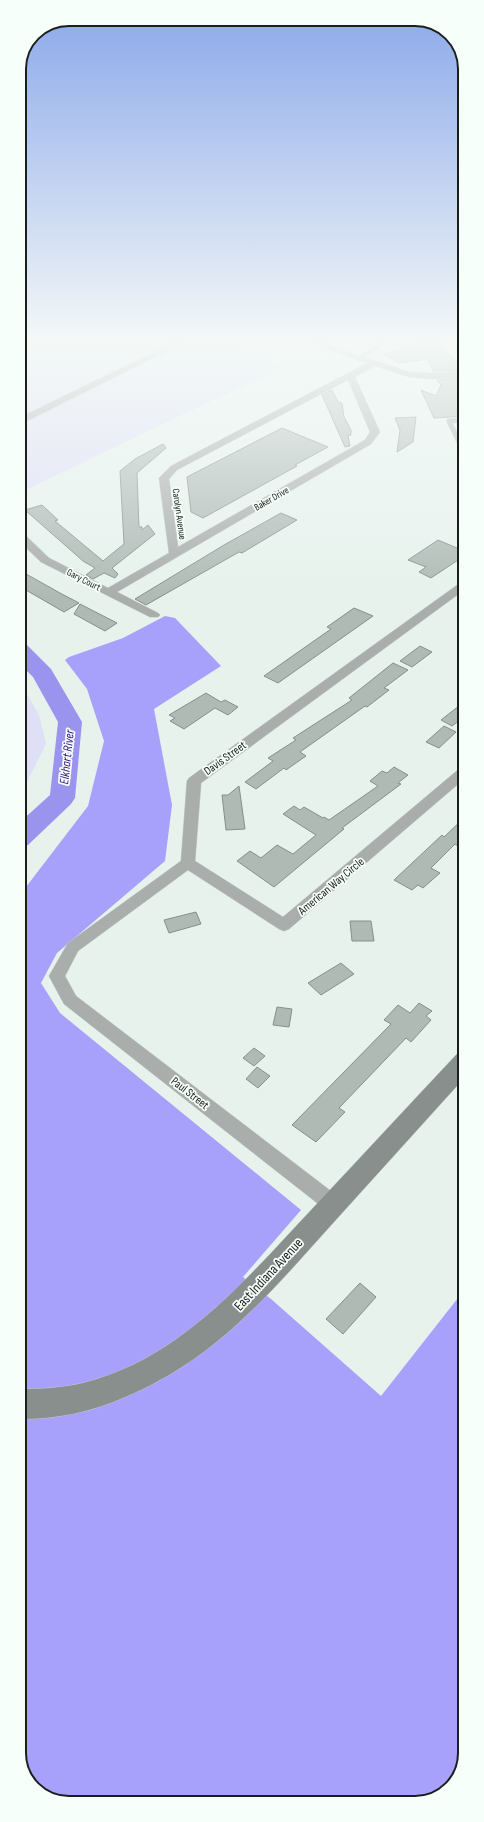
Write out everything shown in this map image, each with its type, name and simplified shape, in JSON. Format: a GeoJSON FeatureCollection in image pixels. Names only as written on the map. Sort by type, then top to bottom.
{"type":"FeatureCollection","features":[{"type":"Feature","properties":{"kind":"street","name":"Carolyn Avenue"},"geometry":{"type":"LineString","coordinates":[[174,554],[164,478],[174,468],[250,428]]}},
{"type":"Feature","properties":{"kind":"street","name":"Baker Drive"},"geometry":{"type":"LineString","coordinates":[[109,592],[368,442],[375,432],[373,428]]}},
{"type":"Feature","properties":{"kind":"street","name":"Gary Court"},"geometry":{"type":"LineString","coordinates":[[26,542],[45,560],[154,615]]}},
{"type":"Feature","properties":{"kind":"street","name":"Davis Street"},"geometry":{"type":"LineString","coordinates":[[188,863],[194,781],[458,589]]}},
{"type":"Feature","properties":{"kind":"street","name":"American Way Circle"},"geometry":{"type":"LineString","coordinates":[[188,863],[284,925],[458,777]]}},
{"type":"Feature","properties":{"kind":"street","name":"Paul Street"},"geometry":{"type":"LineString","coordinates":[[188,863],[73,947],[57,976],[70,1000],[333,1204]]}},
{"type":"Feature","properties":{"kind":"street","name":"East Indiana Avenue"},"geometry":{"type":"LineString","coordinates":[[26,1404],[54,1403],[101,1392],[151,1372],[197,1343],[226,1319],[252,1293],[458,1069]]}},
{"type":"Feature","properties":{"kind":"lane"},"geometry":{"type":"LineString","coordinates":[[452,428],[458,440]]}},
{"type":"Feature","properties":{"kind":"shaded area"},"geometry":{"type":"Polygon","coordinates":[[[26,428],[155,428],[26,490],[26,428]]]}},
{"type":"Feature","properties":{"kind":"shaded area"},"geometry":{"type":"Polygon","coordinates":[[[165,616],[175,618],[221,666],[154,709],[172,805],[165,861],[57,953],[41,983],[60,1013],[301,1210],[243,1277],[271,1299],[381,1396],[458,1298],[458,1753],[456,1767],[452,1774],[441,1787],[431,1793],[415,1796],[66,1796],[53,1793],[45,1789],[37,1781],[28,1767],[26,1753],[26,887],[88,806],[104,741],[87,689],[65,660],[69,657],[123,638],[165,616]]]}},
{"type":"Feature","properties":{"kind":"shaded area"},"geometry":{"type":"Polygon","coordinates":[[[26,692],[39,715],[46,744],[26,784],[26,692]]]}},
{"type":"Feature","properties":{"kind":"building"},"geometry":{"type":"Polygon","coordinates":[[[282,428],[328,447],[295,465],[297,466],[203,518],[191,512],[187,477],[282,428]]]}},
{"type":"Feature","properties":{"kind":"building"},"geometry":{"type":"Polygon","coordinates":[[[337,428],[350,428],[351,430],[351,435],[348,436],[350,446],[345,447],[337,428]]]}},
{"type":"Feature","properties":{"kind":"building"},"geometry":{"type":"Polygon","coordinates":[[[399,428],[415,428],[413,442],[397,452],[399,428]]]}},
{"type":"Feature","properties":{"kind":"building"},"geometry":{"type":"Polygon","coordinates":[[[163,444],[166,448],[137,473],[139,527],[142,527],[142,530],[148,525],[155,534],[112,568],[118,574],[115,578],[104,573],[93,579],[86,575],[95,568],[83,561],[26,510],[42,505],[58,520],[55,521],[103,561],[124,544],[120,471],[135,459],[163,444]]]}},
{"type":"Feature","properties":{"kind":"building"},"geometry":{"type":"Polygon","coordinates":[[[281,513],[297,520],[242,553],[239,552],[146,605],[135,599],[224,545],[281,513]]]}},
{"type":"Feature","properties":{"kind":"building"},"geometry":{"type":"Polygon","coordinates":[[[438,540],[458,548],[458,560],[431,578],[419,572],[426,567],[408,560],[438,540]]]}},
{"type":"Feature","properties":{"kind":"building"},"geometry":{"type":"Polygon","coordinates":[[[26,574],[79,603],[64,612],[26,590],[26,574]]]}},
{"type":"Feature","properties":{"kind":"building"},"geometry":{"type":"Polygon","coordinates":[[[80,604],[117,623],[105,631],[74,614],[80,604]]]}},
{"type":"Feature","properties":{"kind":"building"},"geometry":{"type":"Polygon","coordinates":[[[354,608],[373,616],[278,683],[264,676],[331,629],[327,627],[354,608]]]}},
{"type":"Feature","properties":{"kind":"building"},"geometry":{"type":"Polygon","coordinates":[[[420,646],[432,652],[412,667],[400,661],[420,646]]]}},
{"type":"Feature","properties":{"kind":"building"},"geometry":{"type":"Polygon","coordinates":[[[393,663],[408,670],[384,688],[389,690],[367,707],[365,706],[300,752],[306,756],[286,770],[284,768],[256,789],[245,782],[273,761],[268,758],[296,740],[293,738],[352,700],[349,698],[393,663]]]}},
{"type":"Feature","properties":{"kind":"building"},"geometry":{"type":"Polygon","coordinates":[[[206,693],[221,702],[225,700],[238,707],[228,715],[215,708],[184,729],[170,721],[175,718],[169,715],[206,693]]]}},
{"type":"Feature","properties":{"kind":"building"},"geometry":{"type":"Polygon","coordinates":[[[458,707],[458,722],[452,726],[441,720],[458,707]]]}},
{"type":"Feature","properties":{"kind":"building"},"geometry":{"type":"Polygon","coordinates":[[[444,726],[456,732],[439,748],[426,742],[444,726]]]}},
{"type":"Feature","properties":{"kind":"building"},"geometry":{"type":"Polygon","coordinates":[[[394,767],[408,775],[398,783],[401,784],[342,828],[344,829],[274,887],[237,861],[250,851],[261,858],[277,845],[293,854],[316,835],[283,814],[294,806],[300,810],[304,807],[329,820],[378,786],[370,781],[382,771],[387,773],[394,767]]]}},
{"type":"Feature","properties":{"kind":"building"},"geometry":{"type":"Polygon","coordinates":[[[239,786],[245,829],[226,830],[222,795],[228,795],[239,786]]]}},
{"type":"Feature","properties":{"kind":"building"},"geometry":{"type":"Polygon","coordinates":[[[458,824],[458,846],[455,844],[431,868],[440,873],[423,888],[418,885],[412,890],[394,880],[442,835],[444,837],[458,824]]]}},
{"type":"Feature","properties":{"kind":"building"},"geometry":{"type":"Polygon","coordinates":[[[196,912],[201,924],[169,933],[164,920],[196,912]]]}},
{"type":"Feature","properties":{"kind":"building"},"geometry":{"type":"Polygon","coordinates":[[[350,921],[371,921],[374,941],[352,941],[350,921]]]}},
{"type":"Feature","properties":{"kind":"building"},"geometry":{"type":"Polygon","coordinates":[[[341,963],[354,974],[321,995],[308,983],[341,963]]]}},
{"type":"Feature","properties":{"kind":"building"},"geometry":{"type":"Polygon","coordinates":[[[419,1003],[432,1011],[426,1016],[431,1020],[411,1042],[406,1038],[339,1108],[345,1112],[316,1142],[292,1125],[391,1024],[384,1020],[398,1005],[410,1013],[419,1003]]]}},
{"type":"Feature","properties":{"kind":"building"},"geometry":{"type":"Polygon","coordinates":[[[277,1007],[292,1009],[289,1027],[273,1025],[277,1007]]]}},
{"type":"Feature","properties":{"kind":"building"},"geometry":{"type":"Polygon","coordinates":[[[254,1048],[265,1056],[254,1066],[243,1058],[254,1048]]]}},
{"type":"Feature","properties":{"kind":"building"},"geometry":{"type":"Polygon","coordinates":[[[257,1067],[270,1076],[258,1088],[246,1079],[257,1067]]]}},
{"type":"Feature","properties":{"kind":"building"},"geometry":{"type":"Polygon","coordinates":[[[360,1283],[376,1297],[343,1334],[326,1319],[360,1283]]]}},
{"type":"Feature","properties":{"kind":"waterway","name":"Elkhart River"},"geometry":{"type":"LineString","coordinates":[[26,657],[43,674],[70,722],[62,798],[26,832]]}}]}
